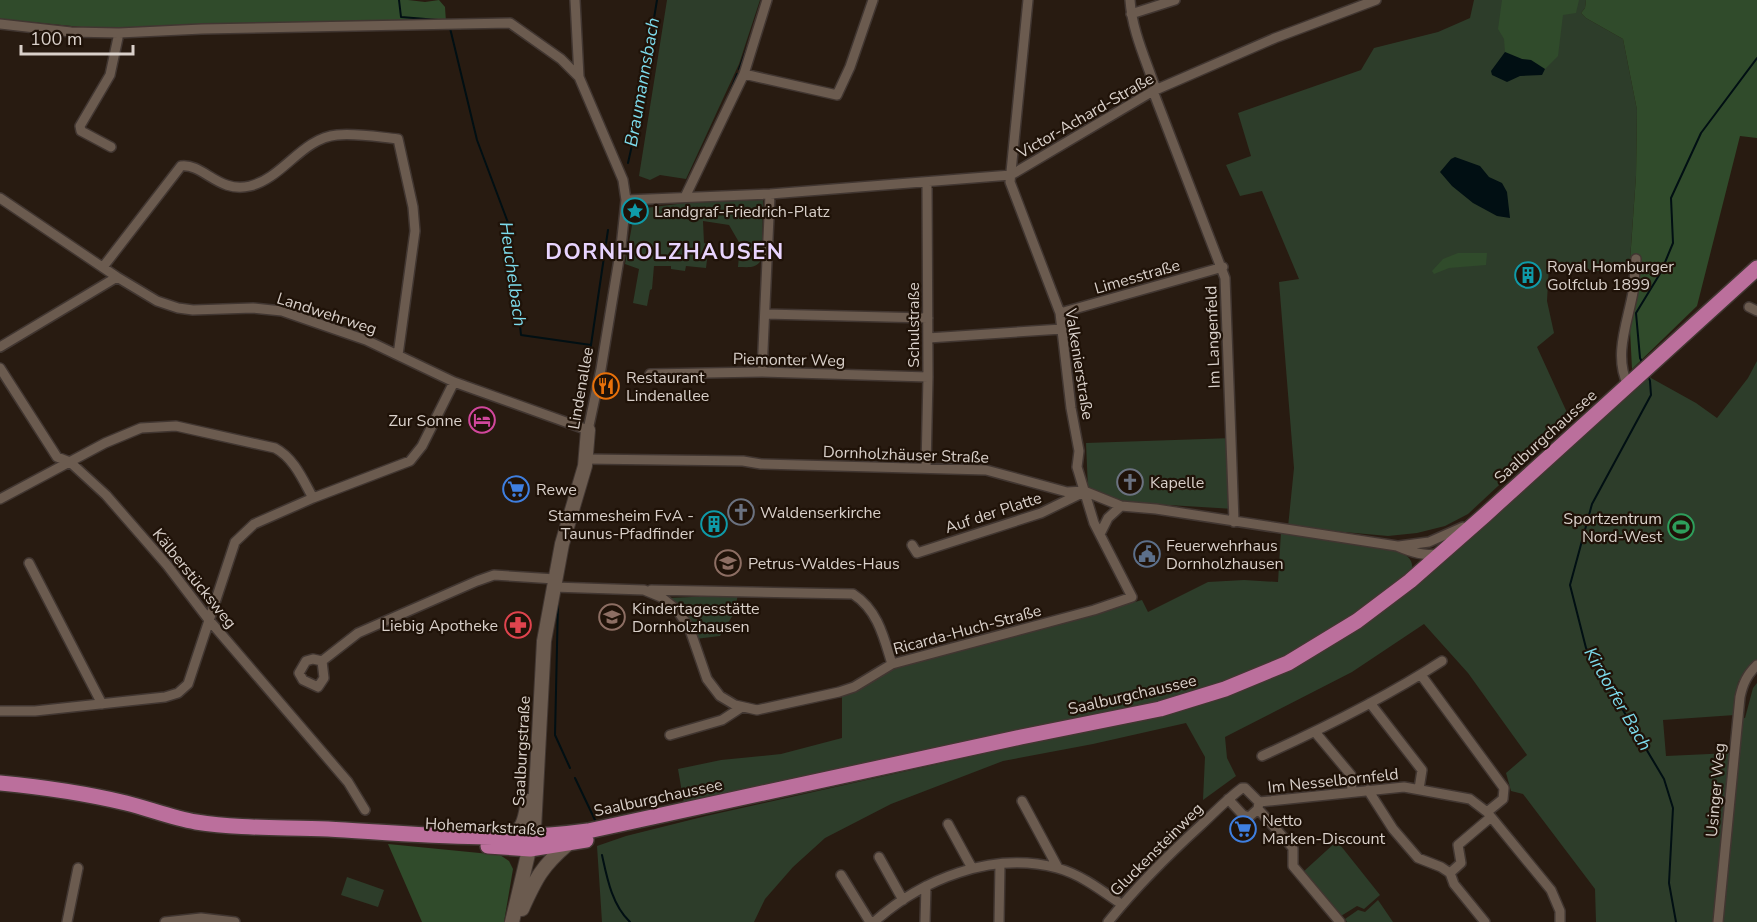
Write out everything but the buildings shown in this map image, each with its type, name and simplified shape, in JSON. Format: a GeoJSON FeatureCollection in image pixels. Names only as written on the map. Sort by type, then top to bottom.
{"type":"FeatureCollection","features":[{"type":"Feature","properties":{"kind":"main road","name":"Saalburgchaussee"},"geometry":{"type":"LineString","coordinates":[[532,843],[1020,737],[1160,709],[1225,690],[1257,677],[1311,650],[1357,621],[1410,580],[1485,515],[1757,268]]}},
{"type":"Feature","properties":{"kind":"main road","name":"Hohemarkstraße"},"geometry":{"type":"LineString","coordinates":[[384,833],[406,840],[568,844],[784,794],[830,778]]}},
{"type":"Feature","properties":{"kind":"main road","name":"Hohemarkstraße"},"geometry":{"type":"LineString","coordinates":[[0,783],[79,793],[173,817],[218,825],[505,837],[532,843]]}},
{"type":"Feature","properties":{"kind":"street"},"geometry":{"type":"LineString","coordinates":[[575,0],[579,77]]}},
{"type":"Feature","properties":{"kind":"street"},"geometry":{"type":"LineString","coordinates":[[686,197],[744,74],[767,0]]}},
{"type":"Feature","properties":{"kind":"street"},"geometry":{"type":"LineString","coordinates":[[744,74],[837,95],[850,67],[873,0]]}},
{"type":"Feature","properties":{"kind":"street","name":"Valkenierstraße"},"geometry":{"type":"LineString","coordinates":[[1028,0],[1010,182],[1060,313],[1071,408],[1079,451],[1077,467],[1084,491],[1094,523],[1132,597]]}},
{"type":"Feature","properties":{"kind":"street","name":"Im Langenfeld"},"geometry":{"type":"LineString","coordinates":[[1130,0],[1138,40],[1155,90],[1223,267],[1228,313],[1234,522]]}},
{"type":"Feature","properties":{"kind":"street"},"geometry":{"type":"LineString","coordinates":[[1131,14],[1175,0]]}},
{"type":"Feature","properties":{"kind":"street","name":"Victor-Achard-Straße"},"geometry":{"type":"LineString","coordinates":[[626,200],[770,194],[1011,175],[1155,90],[1275,38],[1376,0]]}},
{"type":"Feature","properties":{"kind":"street"},"geometry":{"type":"LineString","coordinates":[[0,24],[71,32],[119,33],[202,29],[510,23],[561,59],[579,77]]}},
{"type":"Feature","properties":{"kind":"street"},"geometry":{"type":"LineString","coordinates":[[111,147],[81,131],[81,126],[110,75],[119,33]]}},
{"type":"Feature","properties":{"kind":"street","name":"Lindenallee"},"geometry":{"type":"LineString","coordinates":[[554,583],[564,535],[586,459],[588,429],[601,369],[623,237],[626,200],[620,173],[579,77]]}},
{"type":"Feature","properties":{"kind":"street"},"geometry":{"type":"LineString","coordinates":[[103,267],[181,166],[189,165],[220,184],[234,188],[250,186],[266,179],[318,141],[336,135],[398,139],[413,207],[415,231],[398,355]]}},
{"type":"Feature","properties":{"kind":"street","name":"Schulstraße"},"geometry":{"type":"LineString","coordinates":[[926,468],[927,182]]}},
{"type":"Feature","properties":{"kind":"street"},"geometry":{"type":"LineString","coordinates":[[762,372],[770,194]]}},
{"type":"Feature","properties":{"kind":"street","name":"Landwehrweg"},"geometry":{"type":"LineString","coordinates":[[0,198],[147,296],[178,308],[193,310],[275,309],[358,337],[454,382],[588,429]]}},
{"type":"Feature","properties":{"kind":"street"},"geometry":{"type":"LineString","coordinates":[[1628,385],[1622,369],[1622,347],[1636,259]]}},
{"type":"Feature","properties":{"kind":"street","name":"Limesstraße"},"geometry":{"type":"LineString","coordinates":[[1060,313],[1223,267]]}},
{"type":"Feature","properties":{"kind":"street"},"geometry":{"type":"LineString","coordinates":[[0,347],[117,277]]}},
{"type":"Feature","properties":{"kind":"street"},"geometry":{"type":"LineString","coordinates":[[765,314],[928,318]]}},
{"type":"Feature","properties":{"kind":"street"},"geometry":{"type":"LineString","coordinates":[[928,338],[1062,329]]}},
{"type":"Feature","properties":{"kind":"street","name":"Kälberstücksweg"},"geometry":{"type":"LineString","coordinates":[[0,368],[57,457],[70,462],[106,495],[168,565],[209,620],[348,782],[365,810]]}},
{"type":"Feature","properties":{"kind":"street","name":"Piemonter Weg"},"geometry":{"type":"LineString","coordinates":[[650,374],[762,372],[928,377]]}},
{"type":"Feature","properties":{"kind":"street"},"geometry":{"type":"LineString","coordinates":[[0,711],[35,711],[165,697],[178,693],[188,684],[228,559],[239,536],[254,524],[313,498],[410,461],[422,446],[454,382]]}},
{"type":"Feature","properties":{"kind":"street"},"geometry":{"type":"LineString","coordinates":[[0,499],[131,431],[141,428],[176,426],[267,445],[283,452],[298,471],[313,498]]}},
{"type":"Feature","properties":{"kind":"street","name":"Dornholzhäuser Straße"},"geometry":{"type":"LineString","coordinates":[[586,459],[743,461],[761,464],[986,470],[1067,492],[1084,491],[1121,506],[1156,509],[1397,546],[1431,555],[1445,550]]}},
{"type":"Feature","properties":{"kind":"street","name":"Auf der Platte"},"geometry":{"type":"LineString","coordinates":[[912,545],[917,553],[1041,513],[1084,491]]}},
{"type":"Feature","properties":{"kind":"street"},"geometry":{"type":"LineString","coordinates":[[1100,534],[1108,518],[1121,506]]}},
{"type":"Feature","properties":{"kind":"street","name":"Dornholzhäuser Straße"},"geometry":{"type":"LineString","coordinates":[[1397,546],[1428,542],[1453,533],[1485,515]]}},
{"type":"Feature","properties":{"kind":"street"},"geometry":{"type":"LineString","coordinates":[[1409,551],[1418,564],[1418,569],[1410,580]]}},
{"type":"Feature","properties":{"kind":"street"},"geometry":{"type":"LineString","coordinates":[[29,563],[102,704]]}},
{"type":"Feature","properties":{"kind":"street"},"geometry":{"type":"LineString","coordinates":[[322,661],[358,633],[477,580],[502,575],[554,583],[644,590],[853,594],[868,607],[879,624],[892,664]]}},
{"type":"Feature","properties":{"kind":"street","name":"Saalburgstraße"},"geometry":{"type":"LineString","coordinates":[[512,922],[532,843],[544,642],[554,583]]}},
{"type":"Feature","properties":{"kind":"street"},"geometry":{"type":"LineString","coordinates":[[644,590],[661,597],[677,610],[689,627],[707,679],[720,696],[742,707]]}},
{"type":"Feature","properties":{"kind":"street","name":"Ricarda-Huch-Straße"},"geometry":{"type":"LineString","coordinates":[[670,735],[722,720],[742,707],[757,710],[839,692],[854,687],[892,664],[1094,610],[1132,597]]}},
{"type":"Feature","properties":{"kind":"street"},"geometry":{"type":"LineString","coordinates":[[1262,756],[1315,732],[1370,703],[1442,661]]}},
{"type":"Feature","properties":{"kind":"street","name":"Usinger Weg"},"geometry":{"type":"LineString","coordinates":[[1718,922],[1740,697],[1743,683],[1749,672],[1757,665]]}},
{"type":"Feature","properties":{"kind":"street"},"geometry":{"type":"LineString","coordinates":[[1421,675],[1504,788],[1503,799],[1458,845],[1461,862],[1450,873]]}},
{"type":"Feature","properties":{"kind":"street"},"geometry":{"type":"LineString","coordinates":[[1370,703],[1422,770],[1419,789]]}},
{"type":"Feature","properties":{"kind":"street"},"geometry":{"type":"LineString","coordinates":[[1315,732],[1351,775],[1352,792]]}},
{"type":"Feature","properties":{"kind":"street"},"geometry":{"type":"LineString","coordinates":[[505,837],[516,834],[525,820],[528,800],[536,783]]}},
{"type":"Feature","properties":{"kind":"street","name":"Im Nesselbornfeld"},"geometry":{"type":"LineString","coordinates":[[1228,799],[1243,815],[1249,817],[1258,806],[1404,787],[1470,799],[1489,815],[1551,890],[1560,911],[1560,922]]}},
{"type":"Feature","properties":{"kind":"street"},"geometry":{"type":"LineString","coordinates":[[1228,799],[1245,788],[1293,848],[1293,866],[1340,922]]}},
{"type":"Feature","properties":{"kind":"street"},"geometry":{"type":"LineString","coordinates":[[1368,790],[1393,830],[1418,858],[1450,873],[1455,884],[1485,922]]}},
{"type":"Feature","properties":{"kind":"street","name":"Gluckensteinweg"},"geometry":{"type":"LineString","coordinates":[[1108,922],[1121,904],[1169,854],[1228,799]]}},
{"type":"Feature","properties":{"kind":"street"},"geometry":{"type":"LineString","coordinates":[[1022,801],[1058,868]]}},
{"type":"Feature","properties":{"kind":"street"},"geometry":{"type":"LineString","coordinates":[[948,824],[972,868]]}},
{"type":"Feature","properties":{"kind":"street"},"geometry":{"type":"LineString","coordinates":[[517,922],[537,876],[547,862],[568,844]]}},
{"type":"Feature","properties":{"kind":"street"},"geometry":{"type":"LineString","coordinates":[[879,857],[903,900]]}},
{"type":"Feature","properties":{"kind":"street"},"geometry":{"type":"LineString","coordinates":[[841,875],[872,922],[926,886],[972,868],[1000,864],[1036,864],[1058,868],[1080,877],[1121,904]]}},
{"type":"Feature","properties":{"kind":"street"},"geometry":{"type":"LineString","coordinates":[[999,922],[1000,864]]}},
{"type":"Feature","properties":{"kind":"street"},"geometry":{"type":"LineString","coordinates":[[68,922],[78,868]]}},
{"type":"Feature","properties":{"kind":"street"},"geometry":{"type":"LineString","coordinates":[[925,922],[926,886]]}},
{"type":"Feature","properties":{"kind":"street"},"geometry":{"type":"LineString","coordinates":[[165,922],[201,918],[235,922]]}},
{"type":"Feature","properties":{"kind":"green space"},"geometry":{"type":"Polygon","coordinates":[[[0,0],[408,0],[425,2],[439,0],[445,7],[446,22],[112,30],[0,19],[0,0]]]}},
{"type":"Feature","properties":{"kind":"green space"},"geometry":{"type":"Polygon","coordinates":[[[667,0],[760,0],[739,64],[686,179],[660,175],[650,180],[639,176],[667,0]]]}},
{"type":"Feature","properties":{"kind":"green space"},"geometry":{"type":"Polygon","coordinates":[[[1474,0],[1586,0],[1585,8],[1581,13],[1623,39],[1637,110],[1636,176],[1629,274],[1549,266],[1547,301],[1554,333],[1537,347],[1570,419],[1468,514],[1445,526],[1417,533],[1388,536],[1288,527],[1294,468],[1279,282],[1299,279],[1262,191],[1240,196],[1226,165],[1251,156],[1238,113],[1361,70],[1374,48],[1438,32],[1470,18],[1474,0]]]}},
{"type":"Feature","properties":{"kind":"green space"},"geometry":{"type":"Polygon","coordinates":[[[1502,0],[1579,0],[1576,13],[1563,15],[1558,56],[1545,69],[1531,60],[1505,52],[1504,39],[1498,29],[1502,0]]]}},
{"type":"Feature","properties":{"kind":"green space"},"geometry":{"type":"Polygon","coordinates":[[[1586,0],[1757,0],[1757,138],[1740,136],[1697,306],[1632,369],[1628,290],[1636,176],[1637,110],[1623,39],[1581,13],[1585,8],[1586,0]]]}},
{"type":"Feature","properties":{"kind":"green space"},"geometry":{"type":"Polygon","coordinates":[[[763,200],[762,259],[757,264],[752,267],[738,267],[740,244],[729,225],[703,221],[704,243],[709,244],[706,268],[686,266],[685,271],[671,269],[671,266],[654,266],[652,289],[647,306],[633,303],[639,269],[625,264],[633,220],[640,216],[646,208],[685,203],[763,200]]]}},
{"type":"Feature","properties":{"kind":"green space"},"geometry":{"type":"Polygon","coordinates":[[[1458,253],[1487,253],[1486,265],[1449,268],[1434,274],[1432,271],[1443,259],[1458,253]]]}},
{"type":"Feature","properties":{"kind":"green space"},"geometry":{"type":"Polygon","coordinates":[[[1757,361],[1757,662],[1738,682],[1735,715],[1745,718],[1753,688],[1757,683],[1757,922],[1723,922],[1731,770],[1715,922],[1596,922],[1595,889],[1523,794],[1511,791],[1506,773],[1527,755],[1468,673],[1424,624],[1352,672],[1225,737],[1227,758],[1236,776],[1203,800],[1205,757],[1186,723],[1003,761],[891,804],[825,838],[793,867],[765,899],[754,922],[602,922],[597,846],[626,836],[706,816],[1161,714],[1339,639],[1647,374],[1717,418],[1748,378],[1757,361]],[[1735,715],[1663,720],[1666,756],[1731,753],[1735,715]]]}},
{"type":"Feature","properties":{"kind":"green space"},"geometry":{"type":"Polygon","coordinates":[[[1233,438],[1234,509],[1119,502],[1088,489],[1086,443],[1233,438]]]}},
{"type":"Feature","properties":{"kind":"green space"},"geometry":{"type":"Polygon","coordinates":[[[1281,532],[1397,550],[1410,559],[1411,574],[1320,639],[1273,665],[1207,689],[1158,704],[684,804],[678,769],[721,760],[781,754],[842,738],[842,694],[894,668],[1142,600],[1148,612],[1208,582],[1244,580],[1278,582],[1281,532]]]}},
{"type":"Feature","properties":{"kind":"green space"},"geometry":{"type":"Polygon","coordinates":[[[738,595],[733,615],[720,636],[695,639],[668,598],[738,595]]]}},
{"type":"Feature","properties":{"kind":"green space"},"geometry":{"type":"Polygon","coordinates":[[[1337,841],[1380,895],[1364,909],[1357,906],[1341,916],[1303,872],[1337,841]]]}},
{"type":"Feature","properties":{"kind":"green space"},"geometry":{"type":"Polygon","coordinates":[[[388,844],[500,855],[509,861],[513,869],[504,922],[422,922],[388,844]]]}},
{"type":"Feature","properties":{"kind":"green space"},"geometry":{"type":"Polygon","coordinates":[[[347,877],[384,890],[378,907],[341,895],[347,877]]]}},
{"type":"Feature","properties":{"kind":"green space"},"geometry":{"type":"Polygon","coordinates":[[[1378,900],[1393,922],[1347,922],[1345,919],[1358,910],[1365,912],[1378,900]]]}},
{"type":"Feature","properties":{"kind":"shaded area"},"geometry":{"type":"Polygon","coordinates":[[[1505,52],[1531,60],[1545,69],[1542,75],[1520,76],[1507,82],[1492,75],[1491,71],[1505,52]]]}},
{"type":"Feature","properties":{"kind":"shaded area"},"geometry":{"type":"Polygon","coordinates":[[[1455,157],[1480,166],[1489,177],[1502,183],[1507,192],[1510,218],[1497,216],[1473,203],[1452,186],[1440,172],[1455,157]]]}},
{"type":"Feature","properties":{"kind":"waterway","name":"Heuchelbach"},"geometry":{"type":"LineString","coordinates":[[399,0],[401,17],[438,20]]}},
{"type":"Feature","properties":{"kind":"waterway","name":"Braumannsbach"},"geometry":{"type":"LineString","coordinates":[[628,163],[657,0]]}},
{"type":"Feature","properties":{"kind":"waterway","name":"Heuchelbach"},"geometry":{"type":"LineString","coordinates":[[450,28],[477,140],[510,228],[521,335],[591,345],[582,395]]}},
{"type":"Feature","properties":{"kind":"waterway"},"geometry":{"type":"LineString","coordinates":[[739,69],[751,37]]}},
{"type":"Feature","properties":{"kind":"waterway","name":"Kirdorfer Bach"},"geometry":{"type":"LineString","coordinates":[[1643,364],[1640,358],[1636,313],[1661,272],[1673,243],[1671,198],[1701,133],[1757,58]]}},
{"type":"Feature","properties":{"kind":"waterway"},"geometry":{"type":"LineString","coordinates":[[726,102],[737,74]]}},
{"type":"Feature","properties":{"kind":"waterway","name":"Braumannsbach"},"geometry":{"type":"LineString","coordinates":[[591,345],[608,230]]}},
{"type":"Feature","properties":{"kind":"waterway","name":"Kirdorfer Bach"},"geometry":{"type":"LineString","coordinates":[[1648,375],[1651,395],[1592,504],[1570,585],[1586,648],[1664,779],[1673,808],[1669,883],[1676,922]]}},
{"type":"Feature","properties":{"kind":"waterway","name":"Heuchelbach"},"geometry":{"type":"LineString","coordinates":[[558,602],[555,735],[570,768]]}},
{"type":"Feature","properties":{"kind":"waterway","name":"Heuchelbach"},"geometry":{"type":"LineString","coordinates":[[575,778],[595,820]]}},
{"type":"Feature","properties":{"kind":"waterway","name":"Heuchelbach"},"geometry":{"type":"LineString","coordinates":[[602,855],[608,882],[615,899],[630,922]]}},
{"type":"Feature","properties":{"kind":"place","name":"Landgraf-Friedrich-Platz"},"geometry":{"type":"Point","coordinates":[635,211]}},
{"type":"Feature","properties":{"kind":"place","name":"Royal Homburger Golfclub 1899"},"geometry":{"type":"Point","coordinates":[1528,275]}},
{"type":"Feature","properties":{"kind":"place","name":"Restaurant Lindenallee"},"geometry":{"type":"Point","coordinates":[606,386]}},
{"type":"Feature","properties":{"kind":"place","name":"Zur Sonne"},"geometry":{"type":"Point","coordinates":[482,420]}},
{"type":"Feature","properties":{"kind":"place","name":"Kapelle"},"geometry":{"type":"Point","coordinates":[1130,482]}},
{"type":"Feature","properties":{"kind":"place","name":"Rewe"},"geometry":{"type":"Point","coordinates":[516,489]}},
{"type":"Feature","properties":{"kind":"place","name":"Waldenserkirche"},"geometry":{"type":"Point","coordinates":[741,512]}},
{"type":"Feature","properties":{"kind":"place","name":"Stammesheim FvA - Taunus-Pfadfinder"},"geometry":{"type":"Point","coordinates":[714,524]}},
{"type":"Feature","properties":{"kind":"place","name":"Sportzentrum Nord-West"},"geometry":{"type":"Point","coordinates":[1681,527]}},
{"type":"Feature","properties":{"kind":"place","name":"Feuerwehrhaus Dornholzhausen"},"geometry":{"type":"Point","coordinates":[1147,554]}},
{"type":"Feature","properties":{"kind":"place","name":"Petrus-Waldes-Haus"},"geometry":{"type":"Point","coordinates":[728,563]}},
{"type":"Feature","properties":{"kind":"place","name":"Kindertagesstätte Dornholzhausen"},"geometry":{"type":"Point","coordinates":[612,617]}},
{"type":"Feature","properties":{"kind":"place","name":"Liebig Apotheke"},"geometry":{"type":"Point","coordinates":[518,625]}},
{"type":"Feature","properties":{"kind":"place","name":"Netto Marken-Discount"},"geometry":{"type":"Point","coordinates":[1243,829]}},
{"type":"Feature","properties":{"kind":"district","name":"DORNHOLZHAUSEN"},"geometry":{"type":"Point","coordinates":[665,251]}}]}
